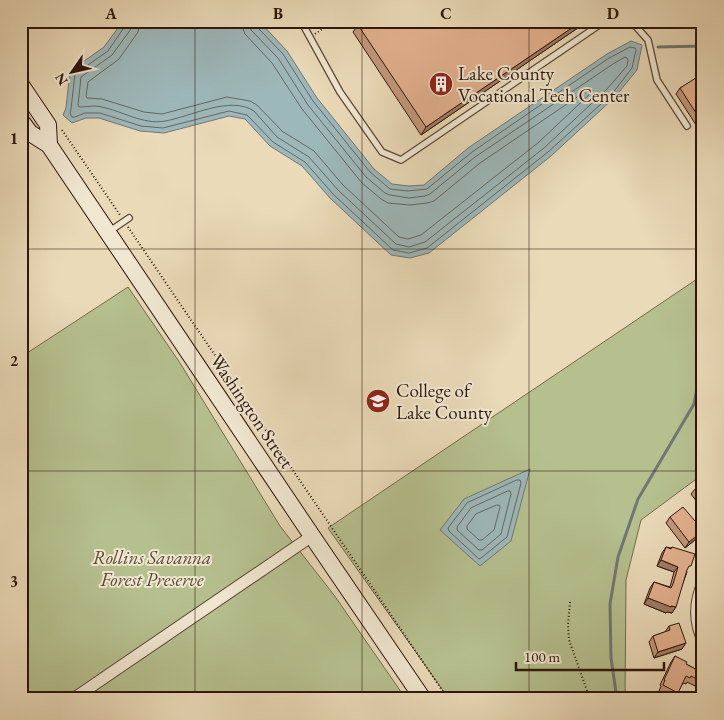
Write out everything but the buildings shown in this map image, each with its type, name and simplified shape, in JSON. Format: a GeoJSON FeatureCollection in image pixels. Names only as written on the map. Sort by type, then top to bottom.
{"type":"FeatureCollection","features":[{"type":"Feature","properties":{"kind":"main road","name":"Washington Street"},"geometry":{"type":"LineString","coordinates":[[21,85],[48,125],[49,145]]}},
{"type":"Feature","properties":{"kind":"main road","name":"Washington Street"},"geometry":{"type":"LineString","coordinates":[[21,121],[30,133],[49,145],[423,699]]}},
{"type":"Feature","properties":{"kind":"street"},"geometry":{"type":"LineString","coordinates":[[73,699],[312,536]]}},
{"type":"Feature","properties":{"kind":"street"},"geometry":{"type":"LineString","coordinates":[[703,583],[699,593],[696,614],[698,629],[703,640]]}},
{"type":"Feature","properties":{"kind":"lane"},"geometry":{"type":"LineString","coordinates":[[304,22],[310,37],[340,92],[382,152],[401,160],[605,21]]}},
{"type":"Feature","properties":{"kind":"lane"},"geometry":{"type":"LineString","coordinates":[[632,21],[648,40],[657,80],[687,126]]}},
{"type":"Feature","properties":{"kind":"lane"},"geometry":{"type":"LineString","coordinates":[[108,232],[126,219]]}},
{"type":"Feature","properties":{"kind":"path"},"geometry":{"type":"LineString","coordinates":[[310,37],[334,21]]}},
{"type":"Feature","properties":{"kind":"path"},"geometry":{"type":"LineString","coordinates":[[59,126],[126,219],[448,699]]}},
{"type":"Feature","properties":{"kind":"path"},"geometry":{"type":"LineString","coordinates":[[570,602],[569,640],[590,699]]}},
{"type":"Feature","properties":{"kind":"green space"},"geometry":{"type":"Polygon","coordinates":[[[703,275],[703,474],[641,520],[626,580],[625,699],[449,699],[328,528],[703,275]]]}},
{"type":"Feature","properties":{"kind":"green space","name":"Rollins Savanna Forest Preserve"},"geometry":{"type":"Polygon","coordinates":[[[128,287],[180,363],[280,526],[334,595],[406,699],[21,699],[21,357],[128,287]]]}},
{"type":"Feature","properties":{"kind":"water"},"geometry":{"type":"Polygon","coordinates":[[[123,21],[259,21],[287,51],[317,98],[374,169],[392,184],[409,186],[424,185],[468,148],[607,54],[631,41],[642,45],[637,70],[615,97],[551,156],[429,253],[410,258],[391,255],[330,198],[302,166],[270,146],[245,119],[229,116],[164,133],[140,131],[99,118],[86,118],[72,123],[63,115],[66,108],[70,71],[104,47],[123,21]]]}},
{"type":"Feature","properties":{"kind":"water"},"geometry":{"type":"Polygon","coordinates":[[[530,469],[511,541],[480,566],[440,530],[464,499],[530,469]]]}},
{"type":"Feature","properties":{"kind":"waterway"},"geometry":{"type":"LineString","coordinates":[[658,47],[703,46]]}},
{"type":"Feature","properties":{"kind":"waterway"},"geometry":{"type":"LineString","coordinates":[[21,150],[25,147]]}},
{"type":"Feature","properties":{"kind":"waterway"},"geometry":{"type":"LineString","coordinates":[[617,699],[611,658],[610,604],[618,557],[638,499],[694,404],[703,357]]}},
{"type":"Feature","properties":{"kind":"place","name":"Lake County Vocational Tech Center"},"geometry":{"type":"Point","coordinates":[441,84]}},
{"type":"Feature","properties":{"kind":"place","name":"College of Lake County"},"geometry":{"type":"Point","coordinates":[378,401]}}]}
